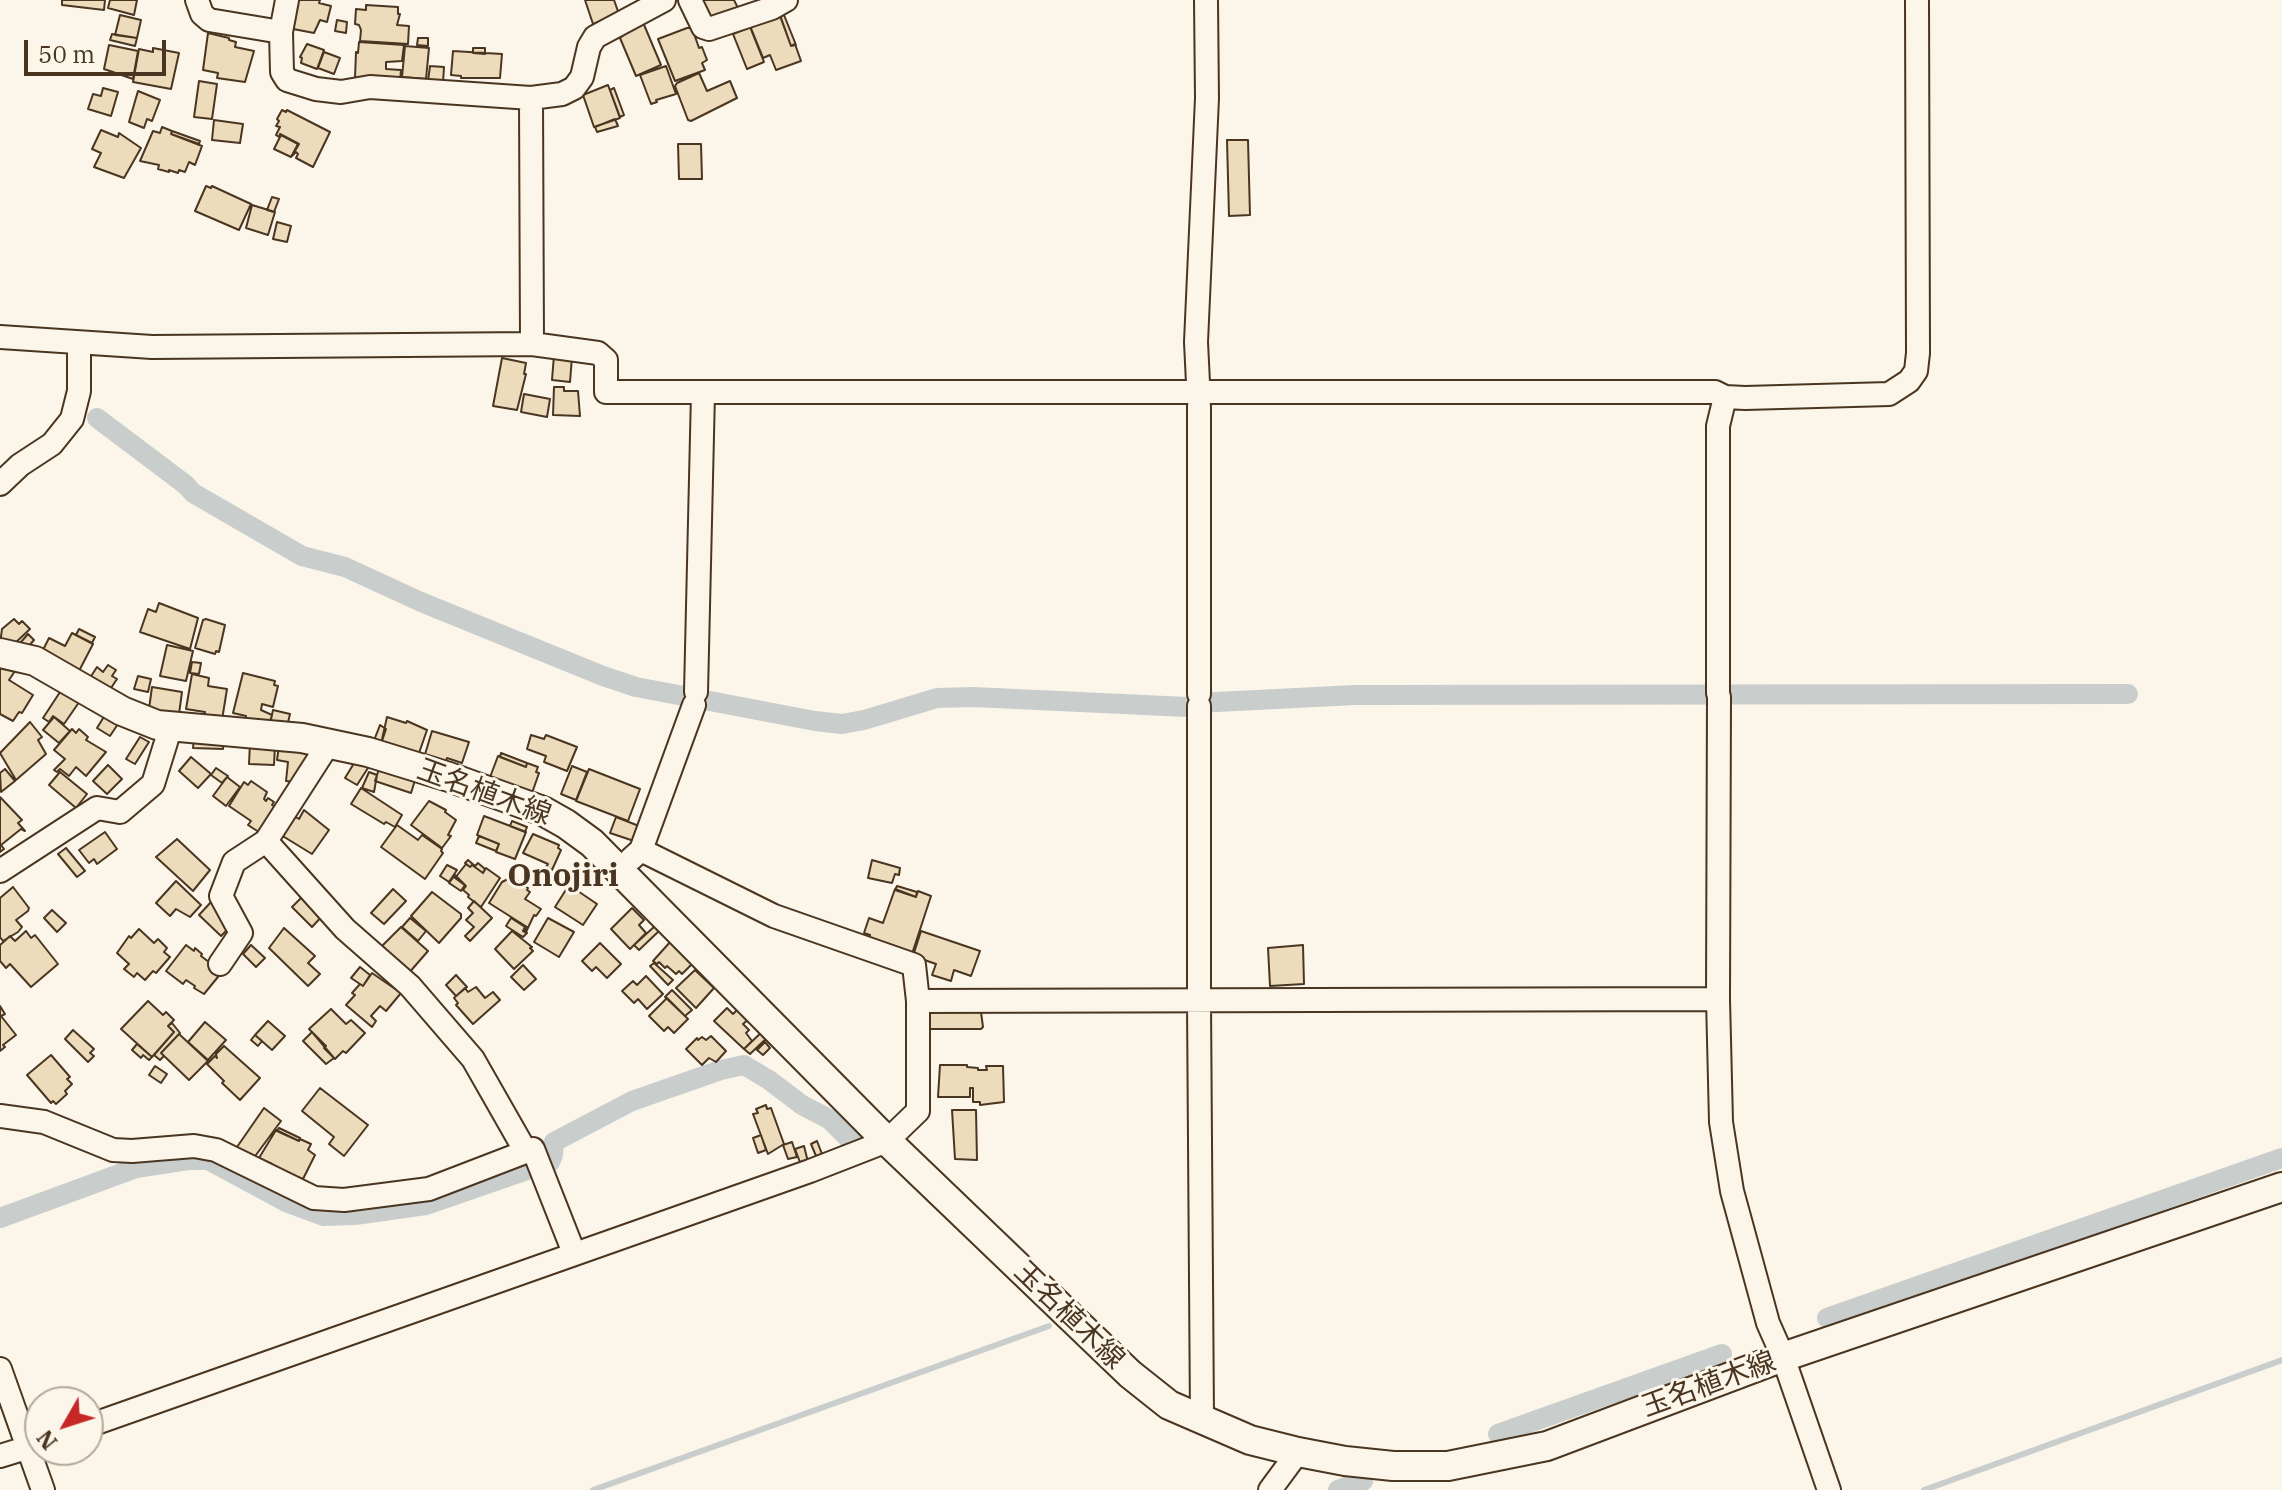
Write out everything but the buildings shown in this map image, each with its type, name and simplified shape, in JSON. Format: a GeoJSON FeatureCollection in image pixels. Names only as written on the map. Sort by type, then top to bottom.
{"type":"FeatureCollection","features":[{"type":"Feature","properties":{"kind":"main road","name":"玉名植木線"},"geometry":{"type":"LineString","coordinates":[[0,653],[35,661],[122,711],[157,725],[329,743],[449,777],[543,811],[592,843],[887,1141],[1130,1374],[1169,1405],[1250,1440],[1298,1452],[1393,1466],[1448,1466],[1547,1446],[1780,1351],[2282,1187]]}},
{"type":"Feature","properties":{"kind":"street"},"geometry":{"type":"LineString","coordinates":[[197,0],[202,14],[209,20],[281,32]]}},
{"type":"Feature","properties":{"kind":"street"},"geometry":{"type":"LineString","coordinates":[[287,0],[281,32],[282,72],[287,80],[316,89],[341,92],[370,87],[531,98],[562,94],[574,88],[582,77],[589,47],[595,37],[664,0]]}},
{"type":"Feature","properties":{"kind":"street"},"geometry":{"type":"LineString","coordinates":[[690,0],[703,27],[709,29],[772,8],[786,0]]}},
{"type":"Feature","properties":{"kind":"street"},"geometry":{"type":"LineString","coordinates":[[1198,383],[1196,342],[1207,98],[1206,0]]}},
{"type":"Feature","properties":{"kind":"street"},"geometry":{"type":"LineString","coordinates":[[0,337],[152,347],[532,344],[598,353],[606,360],[606,392],[1715,392],[1725,397],[1889,394],[1909,381],[1916,371],[1918,353],[1917,0]]}},
{"type":"Feature","properties":{"kind":"street"},"geometry":{"type":"LineString","coordinates":[[531,98],[532,344]]}},
{"type":"Feature","properties":{"kind":"street"},"geometry":{"type":"LineString","coordinates":[[0,484],[20,465],[52,444],[72,419],[79,391],[79,343]]}},
{"type":"Feature","properties":{"kind":"street"},"geometry":{"type":"LineString","coordinates":[[620,871],[641,850],[695,699],[703,393]]}},
{"type":"Feature","properties":{"kind":"street"},"geometry":{"type":"LineString","coordinates":[[1725,397],[1718,426],[1718,999],[1721,1122],[1732,1191],[1768,1323],[1829,1490]]}},
{"type":"Feature","properties":{"kind":"street"},"geometry":{"type":"LineString","coordinates":[[1199,406],[1202,1419]]}},
{"type":"Feature","properties":{"kind":"street"},"geometry":{"type":"LineString","coordinates":[[0,871],[97,808],[120,812],[153,784],[171,726]]}},
{"type":"Feature","properties":{"kind":"street"},"geometry":{"type":"LineString","coordinates":[[220,964],[241,933],[221,896],[234,862],[266,841],[329,743]]}},
{"type":"Feature","properties":{"kind":"street"},"geometry":{"type":"LineString","coordinates":[[266,841],[345,929],[410,986],[473,1059],[526,1152]]}},
{"type":"Feature","properties":{"kind":"street"},"geometry":{"type":"LineString","coordinates":[[104,1420],[797,1176],[887,1141],[918,1111],[918,1001],[914,965],[774,916],[641,850]]}},
{"type":"Feature","properties":{"kind":"street"},"geometry":{"type":"LineString","coordinates":[[918,1001],[1718,999]]}},
{"type":"Feature","properties":{"kind":"street"},"geometry":{"type":"LineString","coordinates":[[0,1116],[44,1122],[113,1150],[194,1146],[216,1150],[314,1198],[344,1200],[429,1189],[533,1149],[574,1253]]}},
{"type":"Feature","properties":{"kind":"street"},"geometry":{"type":"LineString","coordinates":[[0,1369],[24,1423]]}},
{"type":"Feature","properties":{"kind":"street"},"geometry":{"type":"LineString","coordinates":[[0,1456],[24,1448]]}},
{"type":"Feature","properties":{"kind":"street"},"geometry":{"type":"LineString","coordinates":[[1270,1490],[1298,1452]]}},
{"type":"Feature","properties":{"kind":"street"},"geometry":{"type":"LineString","coordinates":[[38,1466],[43,1490]]}},
{"type":"Feature","properties":{"kind":"waterway"},"geometry":{"type":"LineString","coordinates":[[97,418],[193,493],[302,556],[345,567],[421,602],[636,687],[815,721],[842,724],[937,698],[973,697],[1187,707],[1197,703],[1355,695],[2128,694]]}},
{"type":"Feature","properties":{"kind":"waterway"},"geometry":{"type":"LineString","coordinates":[[0,1218],[136,1168],[188,1160],[208,1160],[286,1202],[324,1216],[426,1205],[550,1162],[554,1142],[632,1101],[744,1065],[802,1105],[829,1119],[856,1146]]}},
{"type":"Feature","properties":{"kind":"waterway"},"geometry":{"type":"LineString","coordinates":[[1827,1318],[2282,1158]]}},
{"type":"Feature","properties":{"kind":"waterway"},"geometry":{"type":"LineString","coordinates":[[593,1490],[1049,1326]]}},
{"type":"Feature","properties":{"kind":"waterway"},"geometry":{"type":"LineString","coordinates":[[1498,1434],[1722,1354]]}},
{"type":"Feature","properties":{"kind":"waterway"},"geometry":{"type":"LineString","coordinates":[[1924,1490],[2282,1360]]}},
{"type":"Feature","properties":{"kind":"waterway"},"geometry":{"type":"LineString","coordinates":[[1338,1490],[1363,1481]]}},
{"type":"Feature","properties":{"kind":"district","name":"Onojiri"},"geometry":{"type":"Point","coordinates":[563,877]}}]}
